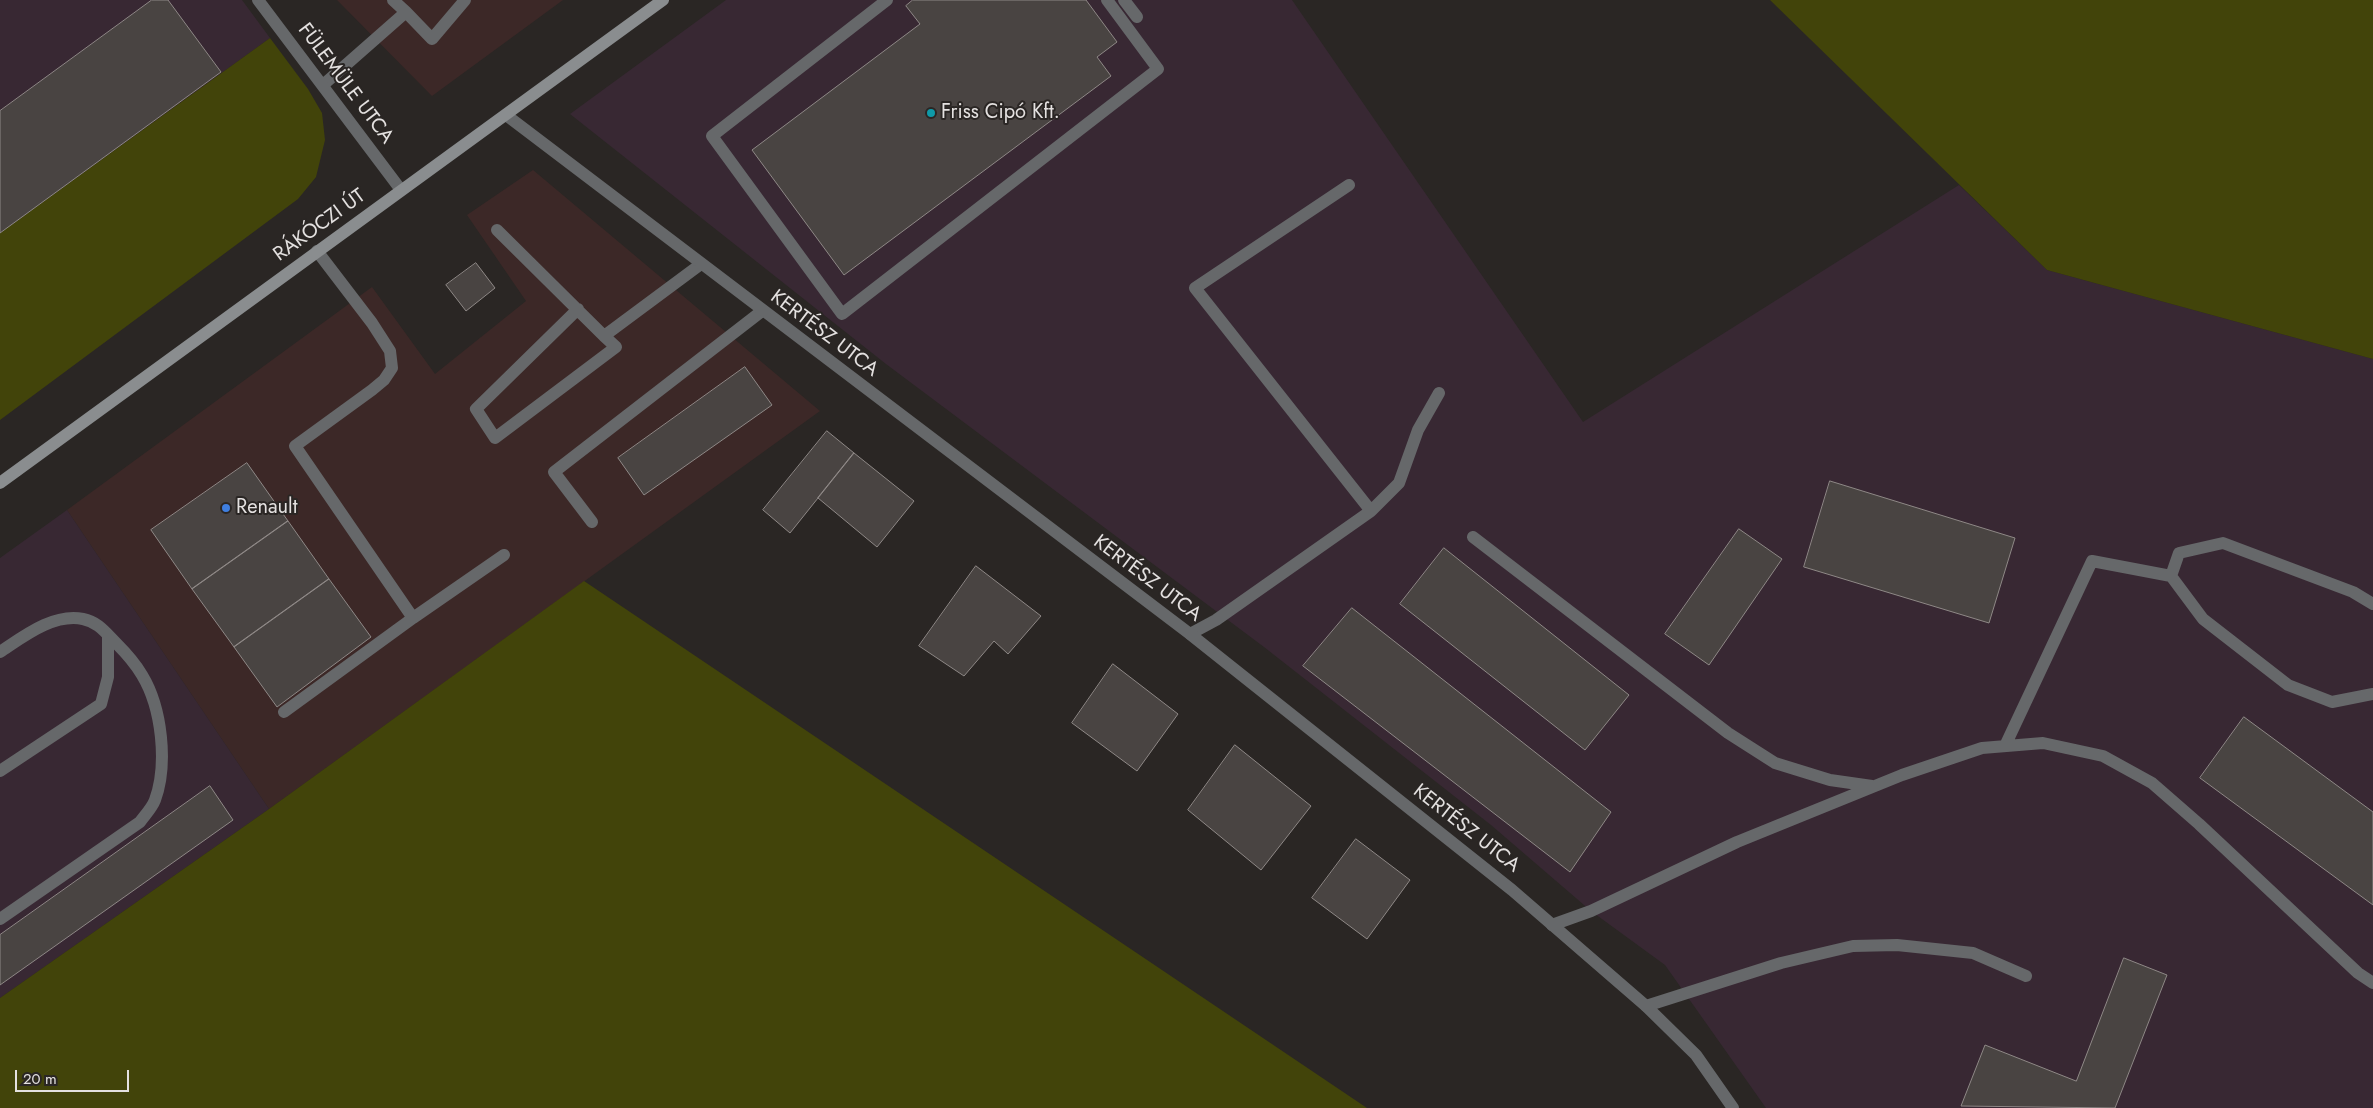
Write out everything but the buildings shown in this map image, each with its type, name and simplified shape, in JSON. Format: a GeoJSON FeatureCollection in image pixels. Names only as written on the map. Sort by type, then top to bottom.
{"type":"FeatureCollection","features":[{"type":"Feature","properties":{"kind":"main road","name":"RÁKÓCZI ÚT"},"geometry":{"type":"LineString","coordinates":[[0,483],[663,0]]}},
{"type":"Feature","properties":{"kind":"street","name":"FÜLEMÜLE UTCA"},"geometry":{"type":"LineString","coordinates":[[258,0],[401,190]]}},
{"type":"Feature","properties":{"kind":"street"},"geometry":{"type":"LineString","coordinates":[[393,0],[432,39],[465,0]]}},
{"type":"Feature","properties":{"kind":"street"},"geometry":{"type":"LineString","coordinates":[[887,0],[712,136],[842,314],[1158,69],[1107,0]]}},
{"type":"Feature","properties":{"kind":"street"},"geometry":{"type":"LineString","coordinates":[[1124,0],[1137,17]]}},
{"type":"Feature","properties":{"kind":"street"},"geometry":{"type":"LineString","coordinates":[[323,85],[406,12]]}},
{"type":"Feature","properties":{"kind":"street","name":"KERTÉSZ UTCA"},"geometry":{"type":"LineString","coordinates":[[506,115],[1190,634],[1504,884],[1646,1006],[1696,1055],[1733,1108]]}},
{"type":"Feature","properties":{"kind":"street"},"geometry":{"type":"LineString","coordinates":[[1349,185],[1195,288],[1371,511]]}},
{"type":"Feature","properties":{"kind":"street"},"geometry":{"type":"LineString","coordinates":[[498,230],[578,309],[604,336],[616,347],[495,438],[476,409],[578,309]]}},
{"type":"Feature","properties":{"kind":"street"},"geometry":{"type":"LineString","coordinates":[[317,251],[386,344],[390,351],[392,368],[384,380],[372,390],[296,446],[413,618]]}},
{"type":"Feature","properties":{"kind":"street"},"geometry":{"type":"LineString","coordinates":[[604,336],[701,264]]}},
{"type":"Feature","properties":{"kind":"street"},"geometry":{"type":"LineString","coordinates":[[592,522],[554,472],[762,311]]}},
{"type":"Feature","properties":{"kind":"street"},"geometry":{"type":"LineString","coordinates":[[1190,634],[1216,620],[1371,511],[1399,483],[1418,430],[1439,393]]}},
{"type":"Feature","properties":{"kind":"street"},"geometry":{"type":"LineString","coordinates":[[1473,537],[1728,733],[1775,763],[1830,780],[1873,787]]}},
{"type":"Feature","properties":{"kind":"street"},"geometry":{"type":"LineString","coordinates":[[2171,576],[2180,553],[2223,543],[2353,592],[2373,604]]}},
{"type":"Feature","properties":{"kind":"street"},"geometry":{"type":"LineString","coordinates":[[284,712],[413,618],[504,555]]}},
{"type":"Feature","properties":{"kind":"street"},"geometry":{"type":"LineString","coordinates":[[2004,746],[2092,561],[2171,576],[2203,618],[2288,685],[2332,702],[2373,694]]}},
{"type":"Feature","properties":{"kind":"street"},"geometry":{"type":"LineString","coordinates":[[0,652],[34,630],[66,618],[82,618],[97,623],[143,676],[158,718],[163,771],[155,802],[140,822],[0,919]]}},
{"type":"Feature","properties":{"kind":"street"},"geometry":{"type":"LineString","coordinates":[[0,770],[101,704],[108,677],[108,635]]}},
{"type":"Feature","properties":{"kind":"street"},"geometry":{"type":"LineString","coordinates":[[1552,925],[1591,911],[1737,842],[1873,787],[1982,748],[2043,743],[2103,756],[2152,784],[2199,824],[2358,973],[2373,983]]}},
{"type":"Feature","properties":{"kind":"street"},"geometry":{"type":"LineString","coordinates":[[1646,1006],[1781,963],[1853,946],[1897,945],[1973,953],[2026,976]]}},
{"type":"Feature","properties":{"kind":"shaded area"},"geometry":{"type":"Polygon","coordinates":[[[0,0],[242,0],[270,38],[0,233],[0,0]]]}},
{"type":"Feature","properties":{"kind":"shaded area"},"geometry":{"type":"Polygon","coordinates":[[[337,0],[563,0],[432,96],[337,0]]]}},
{"type":"Feature","properties":{"kind":"shaded area"},"geometry":{"type":"Polygon","coordinates":[[[726,0],[1292,0],[1583,422],[1959,185],[2047,270],[2373,359],[2373,1108],[1766,1108],[1665,965],[1591,911],[1491,825],[1264,647],[886,364],[570,114],[726,0]]]}},
{"type":"Feature","properties":{"kind":"shaded area"},"geometry":{"type":"Polygon","coordinates":[[[1770,0],[2373,0],[2373,359],[2047,270],[1770,0]]]}},
{"type":"Feature","properties":{"kind":"shaded area"},"geometry":{"type":"Polygon","coordinates":[[[270,38],[308,89],[322,113],[325,140],[316,177],[298,199],[0,420],[0,233],[270,38]]]}},
{"type":"Feature","properties":{"kind":"shaded area"},"geometry":{"type":"Polygon","coordinates":[[[533,170],[820,411],[269,809],[67,510],[372,287],[435,374],[526,301],[467,215],[533,170]]]}},
{"type":"Feature","properties":{"kind":"shaded area"},"geometry":{"type":"Polygon","coordinates":[[[67,510],[269,809],[0,998],[0,558],[67,510]]]}},
{"type":"Feature","properties":{"kind":"shaded area"},"geometry":{"type":"Polygon","coordinates":[[[584,581],[1367,1108],[0,1108],[0,998],[269,809],[584,581]]]}},
{"type":"Feature","properties":{"kind":"place","name":"Friss Cipó Kft."},"geometry":{"type":"Point","coordinates":[931,113]}},
{"type":"Feature","properties":{"kind":"place","name":"Renault"},"geometry":{"type":"Point","coordinates":[226,508]}}]}
